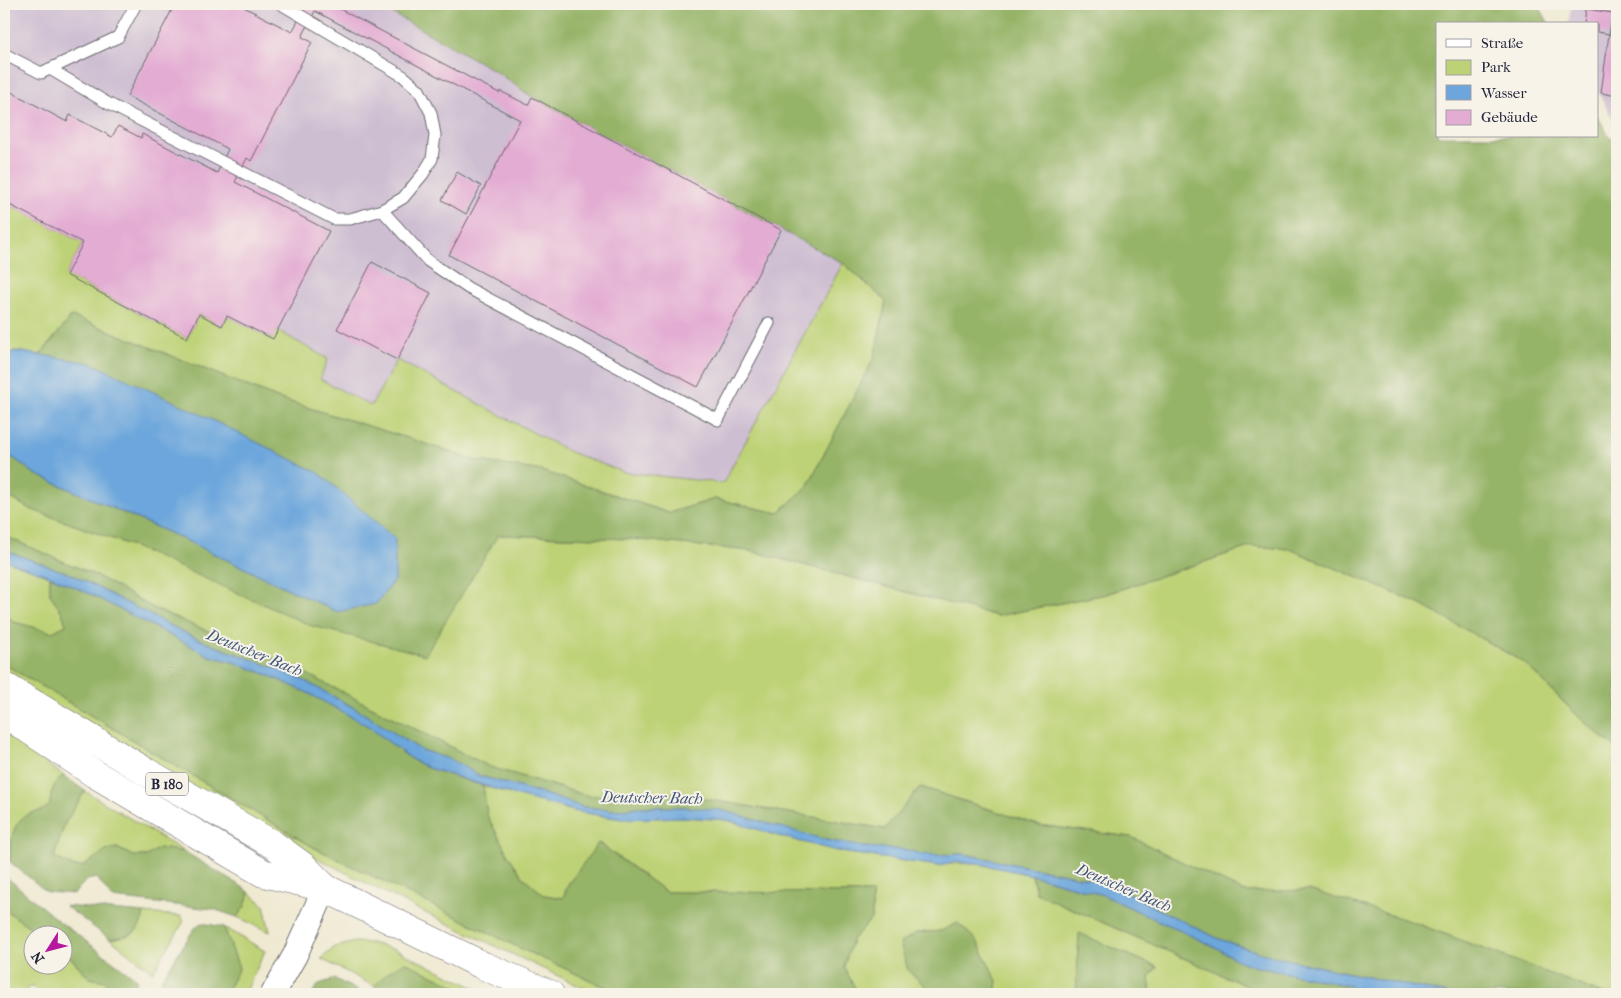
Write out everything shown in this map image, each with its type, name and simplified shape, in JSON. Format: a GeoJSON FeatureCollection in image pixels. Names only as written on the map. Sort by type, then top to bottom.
{"type":"FeatureCollection","features":[{"type":"Feature","properties":{"kind":"main road","name":"B 180"},"geometry":{"type":"LineString","coordinates":[[4,686],[143,770],[274,845],[303,866],[325,888]]}},
{"type":"Feature","properties":{"kind":"main road","name":"B 180"},"geometry":{"type":"LineString","coordinates":[[4,713],[95,774],[263,873],[325,888],[484,966],[550,994]]}},
{"type":"Feature","properties":{"kind":"street"},"geometry":{"type":"LineString","coordinates":[[273,994],[295,955],[325,888]]}},
{"type":"Feature","properties":{"kind":"lane"},"geometry":{"type":"LineString","coordinates":[[4,54],[42,73],[118,37],[136,4]]}},
{"type":"Feature","properties":{"kind":"lane"},"geometry":{"type":"LineString","coordinates":[[50,69],[109,104],[334,219],[350,219],[382,210],[403,198],[423,174],[432,159],[435,134],[431,113],[419,90],[404,76],[281,4]]}},
{"type":"Feature","properties":{"kind":"lane"},"geometry":{"type":"LineString","coordinates":[[382,210],[428,261],[468,288],[718,420],[769,323]]}},
{"type":"Feature","properties":{"kind":"shaded area"},"geometry":{"type":"Polygon","coordinates":[[[4,4],[376,4],[497,72],[532,97],[843,263],[886,301],[807,487],[669,513],[4,287],[4,4]]]}},
{"type":"Feature","properties":{"kind":"shaded area"},"geometry":{"type":"Polygon","coordinates":[[[1572,4],[1617,4],[1617,128],[1598,91],[1598,22],[1568,22],[1572,4]]]}},
{"type":"Feature","properties":{"kind":"green space"},"geometry":{"type":"Polygon","coordinates":[[[376,4],[1538,4],[1548,22],[1436,22],[1436,138],[1598,138],[1598,117],[1610,138],[1617,141],[1617,749],[1583,721],[1523,662],[1420,604],[1290,549],[1252,546],[1106,594],[997,616],[751,551],[632,539],[498,535],[425,655],[312,626],[130,545],[30,509],[4,494],[4,451],[35,474],[172,534],[337,612],[91,363],[40,355],[72,316],[277,398],[473,460],[542,471],[669,513],[715,499],[778,513],[807,487],[874,358],[886,301],[843,263],[532,97],[497,72],[376,4]]]}},
{"type":"Feature","properties":{"kind":"green space"},"geometry":{"type":"Polygon","coordinates":[[[4,202],[83,243],[66,275],[187,338],[199,314],[221,326],[227,316],[272,339],[277,330],[328,359],[320,379],[371,406],[397,360],[570,452],[623,472],[723,483],[843,263],[886,301],[874,358],[807,487],[778,513],[715,499],[669,513],[542,471],[473,460],[277,398],[72,316],[40,355],[15,351],[4,356],[4,202]]]}},
{"type":"Feature","properties":{"kind":"green space"},"geometry":{"type":"Polygon","coordinates":[[[4,494],[30,509],[130,545],[497,535],[632,539],[751,551],[997,616],[1106,594],[1252,546],[1290,549],[1420,604],[1523,662],[1583,721],[1617,749],[1617,994],[1603,994],[1410,921],[1309,891],[1244,892],[1131,837],[1038,825],[921,787],[885,829],[663,792],[589,796],[490,767],[293,667],[157,610],[97,576],[4,536],[4,494]]]}},
{"type":"Feature","properties":{"kind":"green space"},"geometry":{"type":"Polygon","coordinates":[[[4,536],[97,576],[157,610],[293,667],[490,767],[589,796],[663,792],[885,829],[920,787],[1038,825],[1131,837],[1244,892],[1309,890],[1410,921],[1603,994],[1448,994],[1264,954],[1219,939],[1110,883],[963,854],[921,854],[908,850],[864,847],[685,807],[639,807],[615,810],[583,807],[480,776],[452,760],[421,750],[358,710],[292,674],[212,645],[73,575],[4,550],[4,536]]]}},
{"type":"Feature","properties":{"kind":"green space"},"geometry":{"type":"Polygon","coordinates":[[[4,560],[50,576],[50,594],[62,612],[66,625],[52,633],[14,622],[4,613],[4,560]]]}},
{"type":"Feature","properties":{"kind":"green space"},"geometry":{"type":"Polygon","coordinates":[[[50,576],[92,595],[210,656],[268,675],[310,694],[368,726],[411,759],[428,768],[483,786],[487,815],[508,855],[523,877],[544,895],[563,898],[568,885],[598,843],[666,892],[872,893],[872,918],[852,940],[844,967],[858,994],[621,994],[524,950],[313,847],[4,664],[4,613],[14,622],[52,632],[66,625],[62,612],[50,594],[50,576]]]}},
{"type":"Feature","properties":{"kind":"green space"},"geometry":{"type":"Polygon","coordinates":[[[4,664],[313,847],[524,950],[621,994],[596,994],[417,909],[309,854],[4,678],[4,664]]]}},
{"type":"Feature","properties":{"kind":"green space"},"geometry":{"type":"Polygon","coordinates":[[[4,733],[64,776],[57,781],[53,788],[50,805],[44,811],[31,813],[10,843],[10,862],[4,856],[4,733]]]}},
{"type":"Feature","properties":{"kind":"green space"},"geometry":{"type":"Polygon","coordinates":[[[64,776],[85,791],[65,823],[54,857],[74,867],[84,866],[106,850],[117,848],[133,856],[147,856],[159,848],[185,852],[249,892],[245,906],[237,917],[213,909],[112,898],[97,878],[86,880],[74,894],[47,892],[10,862],[11,841],[18,822],[23,817],[42,810],[50,804],[55,785],[64,776]]]}},
{"type":"Feature","properties":{"kind":"green space"},"geometry":{"type":"Polygon","coordinates":[[[483,786],[574,811],[622,819],[683,817],[727,820],[782,837],[841,852],[939,866],[974,864],[1032,875],[1036,893],[1265,994],[1151,994],[1149,977],[1157,967],[1080,934],[1076,994],[995,994],[997,981],[977,941],[958,923],[941,931],[916,933],[927,986],[935,994],[858,994],[844,967],[852,940],[872,918],[872,893],[666,892],[599,843],[568,884],[563,898],[544,895],[523,877],[508,855],[487,815],[483,786]]]}},
{"type":"Feature","properties":{"kind":"green space"},"geometry":{"type":"Polygon","coordinates":[[[85,791],[185,852],[159,848],[147,856],[133,856],[117,848],[106,850],[84,866],[74,867],[54,857],[65,823],[85,791]]]}},
{"type":"Feature","properties":{"kind":"green space"},"geometry":{"type":"Polygon","coordinates":[[[4,875],[65,926],[28,926],[4,909],[4,875]]]}},
{"type":"Feature","properties":{"kind":"green space"},"geometry":{"type":"Polygon","coordinates":[[[1032,875],[1103,895],[1215,947],[1239,961],[1257,967],[1384,994],[1265,994],[1036,893],[1032,875]]]}},
{"type":"Feature","properties":{"kind":"green space"},"geometry":{"type":"Polygon","coordinates":[[[249,892],[264,905],[270,932],[237,917],[245,906],[249,892]]]}},
{"type":"Feature","properties":{"kind":"green space"},"geometry":{"type":"Polygon","coordinates":[[[65,906],[144,913],[137,930],[129,935],[110,939],[65,906]]]}},
{"type":"Feature","properties":{"kind":"green space"},"geometry":{"type":"Polygon","coordinates":[[[4,909],[28,926],[22,926],[22,976],[72,976],[72,959],[89,978],[106,981],[121,994],[41,994],[31,985],[23,994],[4,994],[4,909]]]}},
{"type":"Feature","properties":{"kind":"green space"},"geometry":{"type":"Polygon","coordinates":[[[144,913],[181,916],[184,921],[153,972],[110,939],[129,935],[137,930],[144,913]]]}},
{"type":"Feature","properties":{"kind":"green space"},"geometry":{"type":"Polygon","coordinates":[[[201,923],[224,927],[239,968],[225,994],[182,994],[161,980],[194,929],[201,923]]]}},
{"type":"Feature","properties":{"kind":"green space"},"geometry":{"type":"Polygon","coordinates":[[[958,923],[977,941],[997,981],[995,994],[935,994],[908,971],[900,943],[916,933],[941,931],[958,923]]]}},
{"type":"Feature","properties":{"kind":"green space"},"geometry":{"type":"Polygon","coordinates":[[[224,927],[265,951],[245,994],[225,994],[239,968],[224,927]]]}},
{"type":"Feature","properties":{"kind":"green space"},"geometry":{"type":"Polygon","coordinates":[[[72,931],[137,979],[134,994],[121,994],[105,981],[89,978],[72,959],[72,931]]]}},
{"type":"Feature","properties":{"kind":"green space"},"geometry":{"type":"Polygon","coordinates":[[[1079,933],[1157,967],[1149,977],[1151,994],[1076,994],[1079,933]]]}},
{"type":"Feature","properties":{"kind":"green space"},"geometry":{"type":"Polygon","coordinates":[[[355,942],[371,943],[396,950],[488,994],[462,994],[460,988],[388,972],[374,986],[321,959],[335,947],[355,942]]]}},
{"type":"Feature","properties":{"kind":"green space"},"geometry":{"type":"Polygon","coordinates":[[[405,962],[460,988],[462,994],[384,994],[374,986],[388,972],[405,962]]]}},
{"type":"Feature","properties":{"kind":"green space"},"geometry":{"type":"Polygon","coordinates":[[[335,979],[363,994],[312,994],[319,984],[335,979]]]}},
{"type":"Feature","properties":{"kind":"water"},"geometry":{"type":"Polygon","coordinates":[[[15,351],[91,363],[188,408],[319,473],[395,539],[395,579],[376,604],[337,612],[172,534],[35,474],[4,451],[4,356],[15,351]]]}},
{"type":"Feature","properties":{"kind":"water"},"geometry":{"type":"Polygon","coordinates":[[[4,550],[73,575],[212,645],[292,674],[358,710],[421,750],[452,760],[480,776],[583,807],[615,810],[639,807],[685,807],[721,810],[826,840],[864,847],[908,850],[921,854],[963,854],[1110,883],[1219,939],[1264,954],[1448,994],[1384,994],[1257,967],[1239,961],[1215,947],[1103,895],[1032,875],[975,863],[954,862],[939,866],[841,852],[782,837],[727,820],[683,817],[622,819],[574,811],[514,795],[428,768],[411,759],[368,726],[310,694],[268,675],[210,656],[92,595],[50,576],[4,560],[4,550]]]}},
{"type":"Feature","properties":{"kind":"building"},"geometry":{"type":"Polygon","coordinates":[[[175,4],[238,4],[292,32],[307,4],[330,4],[499,93],[500,91],[528,105],[532,97],[781,230],[698,387],[449,255],[520,120],[315,11],[302,37],[312,42],[251,161],[247,158],[235,182],[329,231],[273,339],[227,316],[222,326],[199,314],[187,338],[66,275],[83,243],[4,202],[4,88],[67,122],[70,115],[112,137],[118,126],[141,138],[142,134],[217,173],[228,149],[127,96],[175,4]]]}},
{"type":"Feature","properties":{"kind":"building"},"geometry":{"type":"Polygon","coordinates":[[[1586,9],[1613,13],[1609,34],[1598,32],[1598,22],[1584,22],[1586,9]]]}},
{"type":"Feature","properties":{"kind":"building"},"geometry":{"type":"Polygon","coordinates":[[[1609,34],[1617,36],[1617,96],[1601,93],[1609,34]]]}},
{"type":"Feature","properties":{"kind":"building"},"geometry":{"type":"Polygon","coordinates":[[[457,172],[481,186],[466,214],[442,200],[457,172]]]}},
{"type":"Feature","properties":{"kind":"building"},"geometry":{"type":"Polygon","coordinates":[[[372,262],[431,293],[397,360],[337,329],[372,262]]]}},
{"type":"Feature","properties":{"kind":"water label","name":"Deutscher Bach"},"geometry":{"type":"Point","coordinates":[255,652]}},
{"type":"Feature","properties":{"kind":"water label","name":"Deutscher Bach"},"geometry":{"type":"Point","coordinates":[652,797]}},
{"type":"Feature","properties":{"kind":"water label","name":"Deutscher Bach"},"geometry":{"type":"Point","coordinates":[1124,887]}}]}
